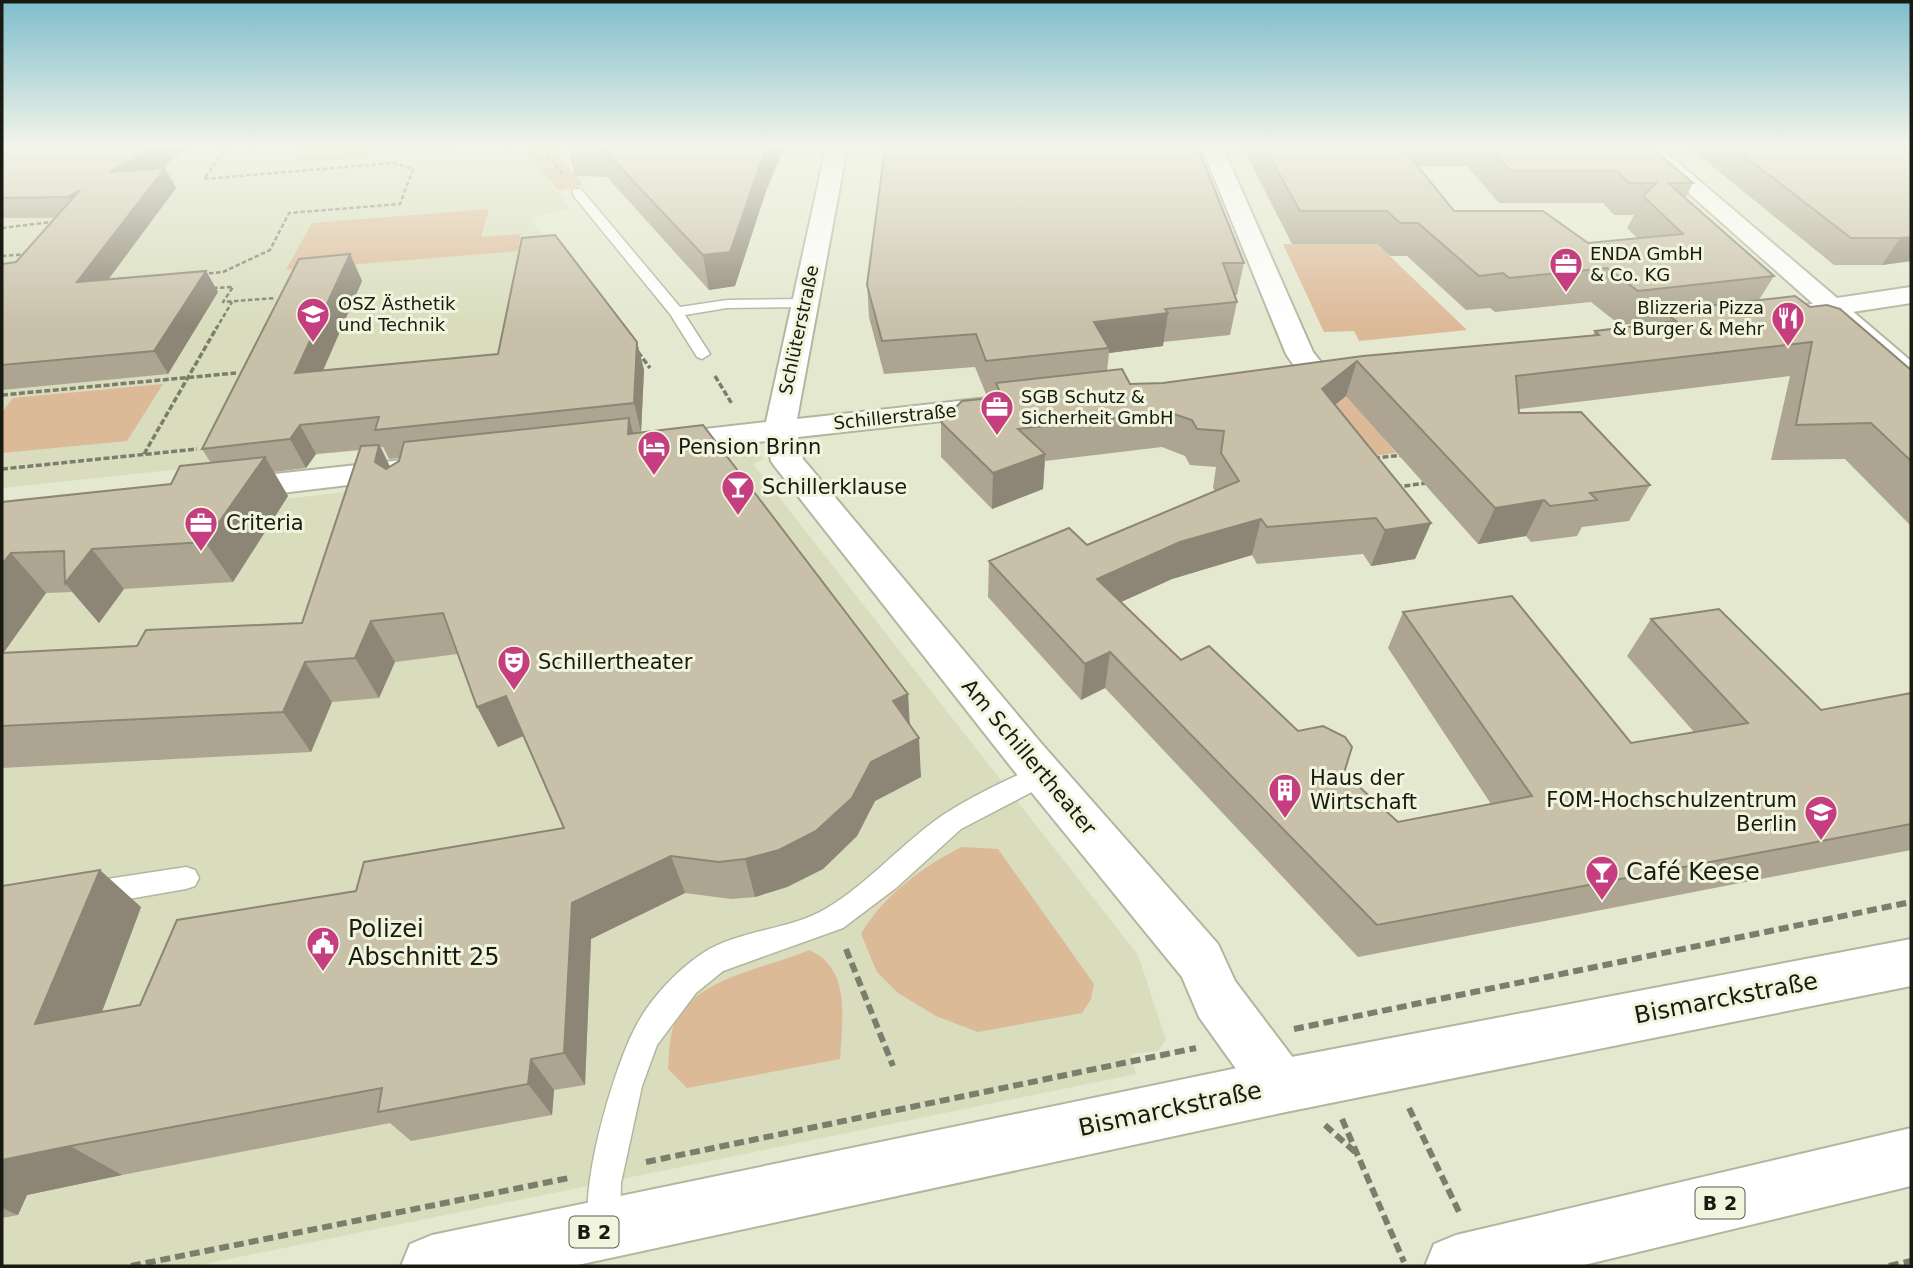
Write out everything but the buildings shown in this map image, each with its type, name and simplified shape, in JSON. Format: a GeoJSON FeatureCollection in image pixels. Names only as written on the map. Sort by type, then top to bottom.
{"type":"FeatureCollection","features":[{"type":"Feature","properties":{"kind":"street","name":"Schlüterstraße"},"geometry":{"type":"LineString","coordinates":[[781,429],[783,407],[824,207]]}},
{"type":"Feature","properties":{"kind":"street"},"geometry":{"type":"LineString","coordinates":[[1237,207],[1300,354],[1324,370],[1280,374]]}},
{"type":"Feature","properties":{"kind":"street"},"geometry":{"type":"LineString","coordinates":[[1716,207],[1911,376]]}},
{"type":"Feature","properties":{"kind":"street"},"geometry":{"type":"LineString","coordinates":[[1764,320],[1804,316],[1830,307],[1911,295]]}},
{"type":"Feature","properties":{"kind":"street","name":"Schillerstraße"},"geometry":{"type":"LineString","coordinates":[[630,446],[1027,402]]}},
{"type":"Feature","properties":{"kind":"street","name":"Am Schillertheater"},"geometry":{"type":"LineString","coordinates":[[781,429],[788,461],[796,475],[1200,961],[1217,999],[1281,1086]]}},
{"type":"Feature","properties":{"kind":"street"},"geometry":{"type":"LineString","coordinates":[[199,492],[417,476]]}},
{"type":"Feature","properties":{"kind":"street","name":"Bismarckstraße"},"geometry":{"type":"LineString","coordinates":[[432,1266],[1388,1064],[1911,962]]}},
{"type":"Feature","properties":{"kind":"street","name":"B 2"},"geometry":{"type":"LineString","coordinates":[[1501,1261],[1911,1157]]}},
{"type":"Feature","properties":{"kind":"lane"},"geometry":{"type":"LineString","coordinates":[[590,207],[676,312],[702,354]]}},
{"type":"Feature","properties":{"kind":"lane"},"geometry":{"type":"LineString","coordinates":[[676,312],[714,305],[804,303]]}},
{"type":"Feature","properties":{"kind":"lane"},"geometry":{"type":"LineString","coordinates":[[604,1229],[605,1183],[626,1086],[646,1035],[686,984],[714,961],[834,919],[887,880],[952,822],[1043,775]]}},
{"type":"Feature","properties":{"kind":"lane"},"geometry":{"type":"LineString","coordinates":[[68,897],[186,878]]}},
{"type":"Feature","properties":{"kind":"path"},"geometry":{"type":"LineString","coordinates":[[197,274],[223,272],[270,250],[289,213],[361,207]]}},
{"type":"Feature","properties":{"kind":"path"},"geometry":{"type":"LineString","coordinates":[[2,228],[51,222]]}},
{"type":"Feature","properties":{"kind":"path"},"geometry":{"type":"LineString","coordinates":[[2,256],[32,254]]}},
{"type":"Feature","properties":{"kind":"path"},"geometry":{"type":"LineString","coordinates":[[206,289],[233,287],[223,302],[275,298]]}},
{"type":"Feature","properties":{"kind":"path"},"geometry":{"type":"LineString","coordinates":[[144,454],[232,302]]}},
{"type":"Feature","properties":{"kind":"path"},"geometry":{"type":"LineString","coordinates":[[634,347],[650,368]]}},
{"type":"Feature","properties":{"kind":"path"},"geometry":{"type":"LineString","coordinates":[[702,354],[733,408]]}},
{"type":"Feature","properties":{"kind":"path"},"geometry":{"type":"LineString","coordinates":[[2,395],[236,373]]}},
{"type":"Feature","properties":{"kind":"path"},"geometry":{"type":"LineString","coordinates":[[1396,444],[1412,464]]}},
{"type":"Feature","properties":{"kind":"path"},"geometry":{"type":"LineString","coordinates":[[2,469],[197,449]]}},
{"type":"Feature","properties":{"kind":"path"},"geometry":{"type":"LineString","coordinates":[[1372,458],[1404,455]]}},
{"type":"Feature","properties":{"kind":"path"},"geometry":{"type":"LineString","coordinates":[[1384,489],[1428,484],[1420,474]]}},
{"type":"Feature","properties":{"kind":"path"},"geometry":{"type":"LineString","coordinates":[[1128,1063],[1911,902]]}},
{"type":"Feature","properties":{"kind":"path"},"geometry":{"type":"LineString","coordinates":[[834,919],[893,1066]]}},
{"type":"Feature","properties":{"kind":"path"},"geometry":{"type":"LineString","coordinates":[[1366,1015],[1388,1064],[1501,1261]]}},
{"type":"Feature","properties":{"kind":"path"},"geometry":{"type":"LineString","coordinates":[[1356,1153],[1406,1266]]}},
{"type":"Feature","properties":{"kind":"path"},"geometry":{"type":"LineString","coordinates":[[1889,1266],[1911,1261]]}},
{"type":"Feature","properties":{"kind":"shaded area","name":"OSZ Ästhetik und Technik"},"geometry":{"type":"Polygon","coordinates":[[[2,207],[569,207],[530,218],[644,370],[642,420],[2,488],[2,207]]]}},
{"type":"Feature","properties":{"kind":"shaded area"},"geometry":{"type":"Polygon","coordinates":[[[489,209],[481,237],[521,234],[518,251],[286,270],[312,223],[489,209]]]}},
{"type":"Feature","properties":{"kind":"shaded area"},"geometry":{"type":"Polygon","coordinates":[[[1283,244],[1377,244],[1467,330],[1359,341],[1354,331],[1324,332],[1283,244]]]}},
{"type":"Feature","properties":{"kind":"shaded area"},"geometry":{"type":"Polygon","coordinates":[[[163,384],[127,441],[2,453],[2,412],[13,398],[163,384]]]}},
{"type":"Feature","properties":{"kind":"shaded area"},"geometry":{"type":"Polygon","coordinates":[[[1349,396],[1396,453],[1365,457],[1320,399],[1349,396]]]}},
{"type":"Feature","properties":{"kind":"shaded area"},"geometry":{"type":"Polygon","coordinates":[[[737,445],[759,453],[763,459],[753,464],[1138,955],[1166,1040],[1158,1051],[1131,1054],[1136,1074],[195,1266],[2,1266],[2,533],[737,445]]]}},
{"type":"Feature","properties":{"kind":"shaded area"},"geometry":{"type":"Polygon","coordinates":[[[962,847],[998,849],[1094,984],[1091,999],[1082,1013],[978,1032],[936,1016],[898,993],[877,972],[861,934],[870,920],[905,883],[962,847]]]}},
{"type":"Feature","properties":{"kind":"shaded area"},"geometry":{"type":"Polygon","coordinates":[[[809,950],[823,958],[838,982],[842,1013],[840,1059],[687,1088],[668,1069],[672,1031],[681,1013],[694,998],[731,977],[809,950]]]}},
{"type":"Feature","properties":{"kind":"place","name":"ENDA GmbH & Co. KG"},"geometry":{"type":"Point","coordinates":[1566,294]}},
{"type":"Feature","properties":{"kind":"place","name":"OSZ Ästhetik und Technik"},"geometry":{"type":"Point","coordinates":[313,344]}},
{"type":"Feature","properties":{"kind":"place","name":"Blizzeria Pizza & Burger & Mehr"},"geometry":{"type":"Point","coordinates":[1788,348]}},
{"type":"Feature","properties":{"kind":"place","name":"SGB Schutz & Sicherheit GmbH"},"geometry":{"type":"Point","coordinates":[997,437]}},
{"type":"Feature","properties":{"kind":"place","name":"Pension Brinn"},"geometry":{"type":"Point","coordinates":[654,477]}},
{"type":"Feature","properties":{"kind":"place","name":"Schillerklause"},"geometry":{"type":"Point","coordinates":[738,517]}},
{"type":"Feature","properties":{"kind":"place","name":"Criteria"},"geometry":{"type":"Point","coordinates":[201,553]}},
{"type":"Feature","properties":{"kind":"place","name":"Schillertheater"},"geometry":{"type":"Point","coordinates":[514,692]}},
{"type":"Feature","properties":{"kind":"place","name":"Haus der Wirtschaft"},"geometry":{"type":"Point","coordinates":[1285,820]}},
{"type":"Feature","properties":{"kind":"place","name":"FOM-Hochschulzentrum Berlin"},"geometry":{"type":"Point","coordinates":[1821,842]}},
{"type":"Feature","properties":{"kind":"place","name":"Café Keese"},"geometry":{"type":"Point","coordinates":[1602,902]}},
{"type":"Feature","properties":{"kind":"place","name":"Polizei Abschnitt 25"},"geometry":{"type":"Point","coordinates":[323,973]}}]}
